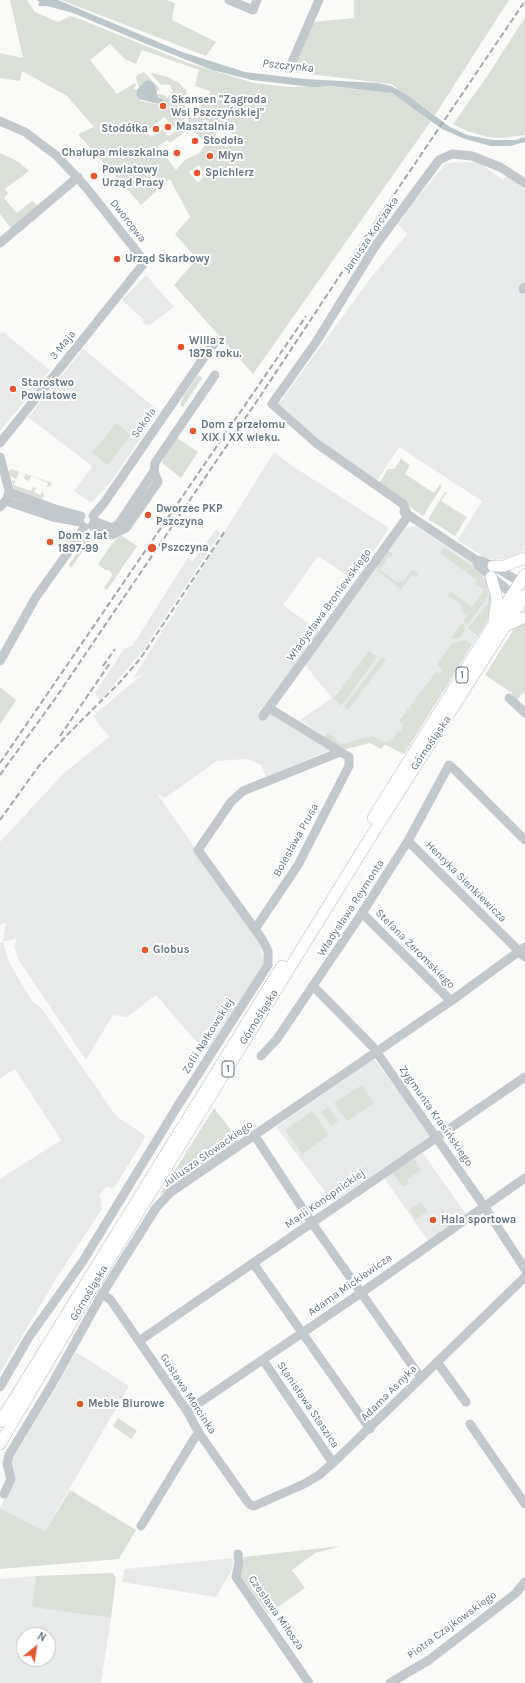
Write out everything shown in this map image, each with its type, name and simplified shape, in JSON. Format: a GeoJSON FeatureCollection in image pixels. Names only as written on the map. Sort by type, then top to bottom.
{"type":"FeatureCollection","features":[{"type":"Feature","properties":{"kind":"main road"},"geometry":{"type":"LineString","coordinates":[[493,626],[497,598],[492,571],[525,558]]}},
{"type":"Feature","properties":{"kind":"main road","name":"Górnośląska"},"geometry":{"type":"LineString","coordinates":[[0,1444],[89,1293],[374,832],[506,626],[521,598],[523,581]]}},
{"type":"Feature","properties":{"kind":"main road","name":"Górnośląska"},"geometry":{"type":"LineString","coordinates":[[0,1422],[493,626],[521,598]]}},
{"type":"Feature","properties":{"kind":"main road"},"geometry":{"type":"LineString","coordinates":[[506,626],[525,617]]}},
{"type":"Feature","properties":{"kind":"street"},"geometry":{"type":"LineString","coordinates":[[229,0],[253,10],[257,0]]}},
{"type":"Feature","properties":{"kind":"street"},"geometry":{"type":"LineString","coordinates":[[289,69],[319,0]]}},
{"type":"Feature","properties":{"kind":"street","name":"Dworcowa"},"geometry":{"type":"LineString","coordinates":[[0,121],[25,132],[57,156],[78,177],[145,262]]}},
{"type":"Feature","properties":{"kind":"street","name":"Janusza Korczaka"},"geometry":{"type":"LineString","coordinates":[[406,514],[403,504],[316,443],[272,404],[316,342],[376,246],[439,160],[452,154],[472,156],[500,166],[525,183]]}},
{"type":"Feature","properties":{"kind":"street"},"geometry":{"type":"LineString","coordinates":[[0,243],[78,177]]}},
{"type":"Feature","properties":{"kind":"street","name":"3 Maja"},"geometry":{"type":"LineString","coordinates":[[0,443],[145,262]]}},
{"type":"Feature","properties":{"kind":"street","name":"Sokoła"},"geometry":{"type":"LineString","coordinates":[[0,661],[32,604],[79,537],[87,521],[104,503],[214,344]]}},
{"type":"Feature","properties":{"kind":"street"},"geometry":{"type":"LineString","coordinates":[[9,492],[87,521],[112,528],[118,525],[215,375]]}},
{"type":"Feature","properties":{"kind":"street"},"geometry":{"type":"LineString","coordinates":[[0,457],[9,492],[3,504],[53,517],[87,521]]}},
{"type":"Feature","properties":{"kind":"street"},"geometry":{"type":"LineString","coordinates":[[406,514],[476,560],[482,561],[521,598]]}},
{"type":"Feature","properties":{"kind":"street","name":"Władysława Broniewskiego"},"geometry":{"type":"LineString","coordinates":[[263,716],[406,514]]}},
{"type":"Feature","properties":{"kind":"street"},"geometry":{"type":"LineString","coordinates":[[492,571],[523,581]]}},
{"type":"Feature","properties":{"kind":"street"},"geometry":{"type":"LineString","coordinates":[[509,698],[525,713]]}},
{"type":"Feature","properties":{"kind":"street"},"geometry":{"type":"LineString","coordinates":[[269,708],[340,752]]}},
{"type":"Feature","properties":{"kind":"street","name":"Bolesława Prusa"},"geometry":{"type":"LineString","coordinates":[[255,929],[298,865],[349,766],[349,757],[340,752]]}},
{"type":"Feature","properties":{"kind":"street","name":"Zofii Nałkowskiej"},"geometry":{"type":"LineString","coordinates":[[0,1387],[28,1336],[83,1261],[268,965],[268,951],[255,929],[198,850],[231,802],[243,791],[340,752]]}},
{"type":"Feature","properties":{"kind":"street","name":"Władysława Reymonta"},"geometry":{"type":"LineString","coordinates":[[260,1056],[277,1039],[314,987],[362,914],[408,841],[449,765],[525,840]]}},
{"type":"Feature","properties":{"kind":"street","name":"Henryka Sienkiewicza"},"geometry":{"type":"LineString","coordinates":[[408,841],[523,952]]}},
{"type":"Feature","properties":{"kind":"street","name":"Stefana Żeromskiego"},"geometry":{"type":"LineString","coordinates":[[362,914],[451,1001]]}},
{"type":"Feature","properties":{"kind":"street","name":"Juliusza Słowackiego"},"geometry":{"type":"LineString","coordinates":[[1,1492],[11,1478],[7,1464],[9,1455],[51,1386],[102,1294],[156,1208],[171,1192],[523,952]]}},
{"type":"Feature","properties":{"kind":"street","name":"Zygmunta Krasińskiego"},"geometry":{"type":"LineString","coordinates":[[314,987],[376,1051],[484,1206],[525,1269]]}},
{"type":"Feature","properties":{"kind":"street","name":"Marii Konopnickiej"},"geometry":{"type":"LineString","coordinates":[[139,1341],[436,1136],[525,1077]]}},
{"type":"Feature","properties":{"kind":"street"},"geometry":{"type":"LineString","coordinates":[[255,1136],[312,1223],[421,1378]]}},
{"type":"Feature","properties":{"kind":"street","name":"Adama Mickiewicza"},"geometry":{"type":"LineString","coordinates":[[188,1411],[361,1293],[525,1178]]}},
{"type":"Feature","properties":{"kind":"street"},"geometry":{"type":"LineString","coordinates":[[113,1212],[125,1220]]}},
{"type":"Feature","properties":{"kind":"street"},"geometry":{"type":"LineString","coordinates":[[253,1263],[370,1429]]}},
{"type":"Feature","properties":{"kind":"street","name":"Adama Asnyka"},"geometry":{"type":"LineString","coordinates":[[254,1506],[304,1484],[319,1475],[370,1429],[525,1277]]}},
{"type":"Feature","properties":{"kind":"street","name":"Gustawa Morcinka"},"geometry":{"type":"LineString","coordinates":[[102,1294],[110,1300],[188,1411],[199,1433],[249,1504],[254,1506]]}},
{"type":"Feature","properties":{"kind":"street","name":"Stanisława Staszica"},"geometry":{"type":"LineString","coordinates":[[263,1360],[333,1463]]}},
{"type":"Feature","properties":{"kind":"street"},"geometry":{"type":"LineString","coordinates":[[437,1362],[466,1402]]}},
{"type":"Feature","properties":{"kind":"street"},"geometry":{"type":"LineString","coordinates":[[470,1424],[525,1504]]}},
{"type":"Feature","properties":{"kind":"street"},"geometry":{"type":"LineString","coordinates":[[141,1526],[199,1433]]}},
{"type":"Feature","properties":{"kind":"street","name":"Czesława Miłosza"},"geometry":{"type":"LineString","coordinates":[[238,1554],[239,1562],[236,1577],[309,1683]]}},
{"type":"Feature","properties":{"kind":"street","name":"Piotra Czajkowskiego"},"geometry":{"type":"LineString","coordinates":[[390,1683],[429,1660],[452,1643],[516,1594],[525,1582]]}},
{"type":"Feature","properties":{"kind":"shaded area"},"geometry":{"type":"Polygon","coordinates":[[[10,0],[27,0],[35,12],[58,22],[70,16],[77,18],[188,63],[254,83],[290,87],[322,86],[379,90],[391,93],[405,101],[431,121],[253,374],[174,285],[197,259],[175,234],[190,217],[170,179],[141,205],[78,134],[94,127],[67,96],[22,71],[20,81],[0,78],[0,53],[23,58],[10,0]],[[110,44],[90,60],[117,94],[135,83],[136,85],[134,89],[137,90],[136,94],[141,101],[167,106],[167,102],[162,100],[157,95],[161,94],[168,97],[173,91],[170,85],[163,84],[162,86],[152,75],[152,73],[168,77],[179,83],[186,90],[187,97],[184,113],[186,131],[170,143],[167,140],[158,147],[176,170],[185,160],[198,154],[206,144],[194,131],[189,129],[188,118],[198,118],[202,100],[208,101],[210,91],[195,86],[199,70],[142,50],[136,64],[125,59],[110,44]],[[164,117],[147,132],[151,137],[163,129],[168,136],[177,130],[164,117]],[[226,126],[215,134],[226,147],[235,137],[226,126]],[[199,165],[189,172],[198,183],[205,174],[199,165]]]}},
{"type":"Feature","properties":{"kind":"shaded area"},"geometry":{"type":"Polygon","coordinates":[[[37,0],[58,0],[182,52],[245,72],[304,79],[378,83],[391,86],[406,94],[450,127],[467,135],[493,140],[515,140],[525,137],[525,142],[510,146],[491,146],[465,139],[442,129],[392,93],[331,86],[312,87],[252,80],[212,70],[73,13],[47,6],[39,6],[38,4],[40,3],[37,0]]]}},
{"type":"Feature","properties":{"kind":"shaded area"},"geometry":{"type":"Polygon","coordinates":[[[61,0],[167,0],[175,3],[172,20],[216,42],[206,56],[61,0]]]}},
{"type":"Feature","properties":{"kind":"shaded area"},"geometry":{"type":"Polygon","coordinates":[[[354,0],[509,0],[435,115],[391,84],[293,72],[313,22],[354,18],[354,0]]]}},
{"type":"Feature","properties":{"kind":"shaded area"},"geometry":{"type":"Polygon","coordinates":[[[525,17],[525,135],[503,138],[488,137],[467,131],[453,124],[488,75],[525,17]]]}},
{"type":"Feature","properties":{"kind":"shaded area"},"geometry":{"type":"Polygon","coordinates":[[[144,72],[159,88],[159,90],[156,92],[155,85],[144,82],[139,88],[136,79],[137,75],[144,72]]]}},
{"type":"Feature","properties":{"kind":"shaded area"},"geometry":{"type":"Polygon","coordinates":[[[149,80],[155,85],[158,97],[167,102],[167,106],[139,99],[136,94],[137,90],[144,82],[149,80]]]}},
{"type":"Feature","properties":{"kind":"shaded area"},"geometry":{"type":"Polygon","coordinates":[[[0,153],[19,162],[29,171],[5,189],[8,193],[4,198],[17,213],[32,201],[38,206],[11,228],[0,214],[0,153]]]}},
{"type":"Feature","properties":{"kind":"shaded area"},"geometry":{"type":"Polygon","coordinates":[[[446,163],[480,163],[503,180],[509,174],[525,184],[525,550],[518,556],[493,560],[484,557],[458,540],[482,501],[399,447],[375,484],[319,440],[278,405],[370,279],[407,234],[398,224],[405,215],[404,214],[446,163]]]}},
{"type":"Feature","properties":{"kind":"shaded area"},"geometry":{"type":"Polygon","coordinates":[[[146,275],[174,307],[151,324],[146,325],[142,322],[144,320],[122,300],[146,275]]]}},
{"type":"Feature","properties":{"kind":"shaded area"},"geometry":{"type":"Polygon","coordinates":[[[3,332],[50,370],[0,431],[0,334],[3,332]]]}},
{"type":"Feature","properties":{"kind":"shaded area"},"geometry":{"type":"Polygon","coordinates":[[[83,349],[159,411],[111,482],[91,503],[74,491],[92,466],[28,417],[83,349]]]}},
{"type":"Feature","properties":{"kind":"shaded area"},"geometry":{"type":"Polygon","coordinates":[[[198,375],[202,378],[183,407],[180,405],[183,397],[198,375]]]}},
{"type":"Feature","properties":{"kind":"shaded area"},"geometry":{"type":"Polygon","coordinates":[[[116,423],[131,435],[108,465],[92,453],[116,423]]]}},
{"type":"Feature","properties":{"kind":"shaded area"},"geometry":{"type":"Polygon","coordinates":[[[177,438],[198,452],[181,478],[162,463],[177,438]]]}},
{"type":"Feature","properties":{"kind":"shaded area"},"geometry":{"type":"Polygon","coordinates":[[[274,452],[294,467],[389,528],[354,580],[318,556],[283,605],[319,631],[263,709],[330,750],[266,777],[261,765],[247,759],[217,761],[165,798],[157,793],[260,943],[264,963],[209,1050],[199,1045],[156,995],[127,1017],[113,1015],[86,1060],[20,962],[14,947],[17,938],[3,942],[6,922],[0,925],[0,842],[64,773],[109,737],[93,716],[144,673],[133,679],[274,452]]]}},
{"type":"Feature","properties":{"kind":"shaded area"},"geometry":{"type":"Polygon","coordinates":[[[401,459],[410,465],[405,474],[434,493],[440,484],[442,486],[423,516],[378,485],[388,469],[394,469],[401,459]]]}},
{"type":"Feature","properties":{"kind":"shaded area"},"geometry":{"type":"Polygon","coordinates":[[[11,469],[49,482],[52,484],[47,487],[48,483],[31,476],[29,481],[24,479],[25,474],[19,472],[16,479],[10,476],[9,471],[11,469]]]}},
{"type":"Feature","properties":{"kind":"shaded area"},"geometry":{"type":"Polygon","coordinates":[[[12,480],[15,481],[14,485],[31,491],[33,487],[36,488],[34,492],[40,495],[43,491],[44,496],[42,499],[14,489],[12,480]]]}},
{"type":"Feature","properties":{"kind":"shaded area"},"geometry":{"type":"Polygon","coordinates":[[[445,492],[447,492],[441,501],[467,517],[455,536],[428,519],[445,492]]]}},
{"type":"Feature","properties":{"kind":"shaded area"},"geometry":{"type":"Polygon","coordinates":[[[416,526],[474,565],[485,577],[491,585],[490,617],[404,754],[372,739],[339,747],[300,720],[332,698],[305,665],[399,536],[406,528],[416,526]]]}},
{"type":"Feature","properties":{"kind":"shaded area"},"geometry":{"type":"Polygon","coordinates":[[[216,529],[220,534],[144,649],[100,701],[95,693],[124,649],[133,645],[187,559],[193,561],[216,529]]]}},
{"type":"Feature","properties":{"kind":"shaded area"},"geometry":{"type":"Polygon","coordinates":[[[87,535],[91,539],[71,568],[69,564],[77,553],[75,551],[87,535]]]}},
{"type":"Feature","properties":{"kind":"shaded area"},"geometry":{"type":"Polygon","coordinates":[[[120,536],[137,546],[107,590],[104,588],[112,576],[111,572],[105,570],[98,564],[114,541],[120,536]]]}},
{"type":"Feature","properties":{"kind":"shaded area"},"geometry":{"type":"Polygon","coordinates":[[[444,547],[475,568],[486,581],[488,592],[487,598],[467,625],[463,622],[467,616],[460,610],[463,606],[448,596],[451,592],[472,607],[484,590],[475,584],[477,580],[440,553],[444,547]]]}},
{"type":"Feature","properties":{"kind":"shaded area"},"geometry":{"type":"Polygon","coordinates":[[[388,551],[393,554],[391,557],[389,556],[379,570],[398,583],[400,580],[403,582],[413,569],[418,574],[416,577],[412,575],[401,589],[378,571],[377,565],[388,551]]]}},
{"type":"Feature","properties":{"kind":"shaded area"},"geometry":{"type":"Polygon","coordinates":[[[490,585],[494,594],[490,617],[478,636],[468,628],[488,603],[490,585]]]}},
{"type":"Feature","properties":{"kind":"shaded area"},"geometry":{"type":"Polygon","coordinates":[[[525,621],[525,694],[523,693],[516,701],[512,696],[512,693],[485,675],[514,629],[525,621]]]}},
{"type":"Feature","properties":{"kind":"shaded area"},"geometry":{"type":"Polygon","coordinates":[[[462,623],[465,626],[465,630],[462,636],[457,639],[451,638],[462,623]]]}},
{"type":"Feature","properties":{"kind":"shaded area"},"geometry":{"type":"Polygon","coordinates":[[[465,640],[472,645],[404,754],[385,744],[381,749],[370,743],[346,749],[340,748],[325,740],[327,733],[341,744],[372,736],[385,742],[392,740],[398,731],[400,732],[402,730],[403,725],[399,721],[436,672],[440,674],[443,670],[437,665],[452,643],[465,640]]]}},
{"type":"Feature","properties":{"kind":"shaded area"},"geometry":{"type":"Polygon","coordinates":[[[369,651],[377,657],[341,706],[333,698],[369,651]]]}},
{"type":"Feature","properties":{"kind":"shaded area"},"geometry":{"type":"Polygon","coordinates":[[[382,657],[386,659],[348,710],[344,707],[382,657]]]}},
{"type":"Feature","properties":{"kind":"shaded area"},"geometry":{"type":"Polygon","coordinates":[[[0,687],[16,700],[0,725],[0,687]]]}},
{"type":"Feature","properties":{"kind":"shaded area"},"geometry":{"type":"Polygon","coordinates":[[[3,942],[9,962],[24,988],[34,1003],[42,1009],[116,1116],[146,1136],[114,1188],[106,1187],[100,1195],[102,1209],[57,1277],[0,1373],[0,1179],[61,1140],[15,1069],[0,1078],[0,943],[3,942]]]}},
{"type":"Feature","properties":{"kind":"shaded area"},"geometry":{"type":"Polygon","coordinates":[[[374,1059],[432,1135],[333,1202],[276,1127],[374,1059]]]}},
{"type":"Feature","properties":{"kind":"shaded area"},"geometry":{"type":"Polygon","coordinates":[[[362,1085],[374,1103],[347,1121],[334,1103],[362,1085]]]}},
{"type":"Feature","properties":{"kind":"shaded area"},"geometry":{"type":"Polygon","coordinates":[[[329,1107],[338,1121],[331,1126],[321,1112],[329,1107]]]}},
{"type":"Feature","properties":{"kind":"shaded area"},"geometry":{"type":"Polygon","coordinates":[[[214,1108],[240,1142],[159,1196],[214,1108]]]}},
{"type":"Feature","properties":{"kind":"shaded area"},"geometry":{"type":"Polygon","coordinates":[[[312,1111],[329,1135],[302,1154],[285,1130],[312,1111]]]}},
{"type":"Feature","properties":{"kind":"shaded area"},"geometry":{"type":"Polygon","coordinates":[[[423,1153],[466,1214],[429,1242],[384,1178],[423,1153]]]}},
{"type":"Feature","properties":{"kind":"shaded area"},"geometry":{"type":"Polygon","coordinates":[[[414,1159],[421,1170],[408,1179],[408,1184],[403,1187],[393,1173],[414,1159]]]}},
{"type":"Feature","properties":{"kind":"shaded area"},"geometry":{"type":"Polygon","coordinates":[[[421,1202],[428,1211],[416,1219],[409,1210],[421,1202]]]}},
{"type":"Feature","properties":{"kind":"shaded area"},"geometry":{"type":"Polygon","coordinates":[[[76,1352],[129,1386],[45,1531],[0,1508],[12,1482],[10,1464],[12,1458],[53,1393],[76,1352]]]}},
{"type":"Feature","properties":{"kind":"shaded area"},"geometry":{"type":"Polygon","coordinates":[[[118,1418],[137,1431],[131,1439],[113,1426],[118,1418]]]}},
{"type":"Feature","properties":{"kind":"shaded area"},"geometry":{"type":"Polygon","coordinates":[[[70,1490],[136,1530],[119,1559],[0,1569],[0,1508],[45,1531],[70,1490]]]}},
{"type":"Feature","properties":{"kind":"shaded area"},"geometry":{"type":"Polygon","coordinates":[[[341,1546],[315,1553],[292,1570],[305,1588],[268,1614],[241,1576],[244,1557],[341,1546]]]}},
{"type":"Feature","properties":{"kind":"shaded area"},"geometry":{"type":"Polygon","coordinates":[[[234,1558],[231,1572],[216,1597],[122,1582],[125,1569],[234,1558]]]}},
{"type":"Feature","properties":{"kind":"shaded area"},"geometry":{"type":"Polygon","coordinates":[[[113,1573],[116,1578],[111,1618],[32,1607],[36,1576],[113,1573]]]}},
{"type":"Feature","properties":{"kind":"shaded area"},"geometry":{"type":"Polygon","coordinates":[[[36,1576],[33,1607],[111,1618],[101,1683],[0,1683],[0,1579],[36,1576]]]}},
{"type":"Feature","properties":{"kind":"railway"},"geometry":{"type":"LineString","coordinates":[[0,775],[57,696],[525,1]]}},
{"type":"Feature","properties":{"kind":"railway"},"geometry":{"type":"LineString","coordinates":[[0,763],[306,316]]}},
{"type":"Feature","properties":{"kind":"railway"},"geometry":{"type":"LineString","coordinates":[[0,820],[38,767],[67,735],[120,682],[140,659],[225,531]]}},
{"type":"Feature","properties":{"kind":"railway"},"geometry":{"type":"LineString","coordinates":[[103,666],[115,649]]}},
{"type":"Feature","properties":{"kind":"railway"},"geometry":{"type":"LineString","coordinates":[[60,736],[110,663]]}},
{"type":"Feature","properties":{"kind":"place","name":"Skansen \"Zagroda Wsi Pszczyńskiej\""},"geometry":{"type":"Point","coordinates":[163,106]}},
{"type":"Feature","properties":{"kind":"place","name":"Masztalnia"},"geometry":{"type":"Point","coordinates":[168,127]}},
{"type":"Feature","properties":{"kind":"place","name":"Stodółka"},"geometry":{"type":"Point","coordinates":[156,129]}},
{"type":"Feature","properties":{"kind":"place","name":"Stodoła"},"geometry":{"type":"Point","coordinates":[195,141]}},
{"type":"Feature","properties":{"kind":"place","name":"Chałupa mieszkalna"},"geometry":{"type":"Point","coordinates":[177,153]}},
{"type":"Feature","properties":{"kind":"place","name":"Młyn"},"geometry":{"type":"Point","coordinates":[210,156]}},
{"type":"Feature","properties":{"kind":"place","name":"Spichlerz"},"geometry":{"type":"Point","coordinates":[197,173]}},
{"type":"Feature","properties":{"kind":"place","name":"Powiatowy Urząd Pracy"},"geometry":{"type":"Point","coordinates":[94,176]}},
{"type":"Feature","properties":{"kind":"place","name":"Urząd Skarbowy"},"geometry":{"type":"Point","coordinates":[117,259]}},
{"type":"Feature","properties":{"kind":"place","name":"Willa z 1878 roku."},"geometry":{"type":"Point","coordinates":[181,347]}},
{"type":"Feature","properties":{"kind":"place","name":"Starostwo Powiatowe"},"geometry":{"type":"Point","coordinates":[13,389]}},
{"type":"Feature","properties":{"kind":"place","name":"Dom z przełomu XIX i XX wieku."},"geometry":{"type":"Point","coordinates":[193,431]}},
{"type":"Feature","properties":{"kind":"place","name":"Dworzec PKP Pszczyna"},"geometry":{"type":"Point","coordinates":[148,515]}},
{"type":"Feature","properties":{"kind":"place","name":"Dom z lat 1897-99"},"geometry":{"type":"Point","coordinates":[50,542]}},
{"type":"Feature","properties":{"kind":"place","name":"Pszczyna"},"geometry":{"type":"Point","coordinates":[152,548]}},
{"type":"Feature","properties":{"kind":"place","name":"Globus"},"geometry":{"type":"Point","coordinates":[145,950]}},
{"type":"Feature","properties":{"kind":"place","name":"Hala sportowa"},"geometry":{"type":"Point","coordinates":[433,1220]}},
{"type":"Feature","properties":{"kind":"place","name":"Meble Biurowe"},"geometry":{"type":"Point","coordinates":[80,1404]}},
{"type":"Feature","properties":{"kind":"water label","name":"Pszczynka"},"geometry":{"type":"Point","coordinates":[288,66]}}]}
